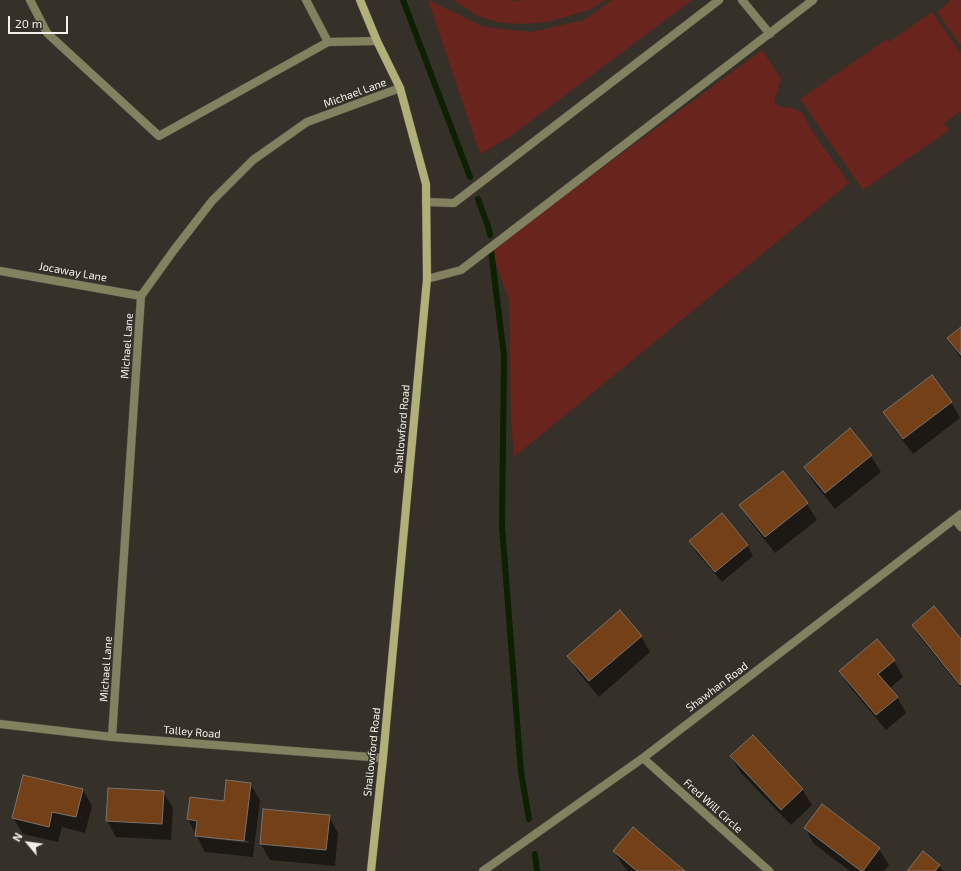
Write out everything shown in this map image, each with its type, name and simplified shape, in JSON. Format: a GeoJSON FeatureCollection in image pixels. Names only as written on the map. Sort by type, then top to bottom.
{"type":"FeatureCollection","features":[{"type":"Feature","properties":{"kind":"street"},"geometry":{"type":"LineString","coordinates":[[30,0],[47,34],[159,136],[328,42],[377,42]]}},
{"type":"Feature","properties":{"kind":"street"},"geometry":{"type":"LineString","coordinates":[[306,0],[328,42]]}},
{"type":"Feature","properties":{"kind":"street","name":"Shallowford Road"},"geometry":{"type":"LineString","coordinates":[[360,0],[377,42],[400,88],[426,184],[427,279],[383,758],[371,871]]}},
{"type":"Feature","properties":{"kind":"street"},"geometry":{"type":"LineString","coordinates":[[426,202],[454,203],[719,0]]}},
{"type":"Feature","properties":{"kind":"street"},"geometry":{"type":"LineString","coordinates":[[742,0],[770,34]]}},
{"type":"Feature","properties":{"kind":"street"},"geometry":{"type":"LineString","coordinates":[[427,279],[461,270],[814,0]]}},
{"type":"Feature","properties":{"kind":"street","name":"Michael Lane"},"geometry":{"type":"LineString","coordinates":[[112,737],[141,296],[212,201],[253,160],[307,122],[400,88]]}},
{"type":"Feature","properties":{"kind":"street","name":"Jocaway Lane"},"geometry":{"type":"LineString","coordinates":[[0,271],[141,296]]}},
{"type":"Feature","properties":{"kind":"street"},"geometry":{"type":"LineString","coordinates":[[958,516],[961,527]]}},
{"type":"Feature","properties":{"kind":"street","name":"Shawhan Road"},"geometry":{"type":"LineString","coordinates":[[483,871],[643,758],[958,516]]}},
{"type":"Feature","properties":{"kind":"street","name":"Talley Road"},"geometry":{"type":"LineString","coordinates":[[0,724],[112,737],[383,758]]}},
{"type":"Feature","properties":{"kind":"street","name":"Fred Will Circle"},"geometry":{"type":"LineString","coordinates":[[643,758],[769,871]]}},
{"type":"Feature","properties":{"kind":"shaded area"},"geometry":{"type":"Polygon","coordinates":[[[428,0],[484,27],[531,32],[584,20],[612,0],[692,0],[508,138],[480,154],[428,0]]]}},
{"type":"Feature","properties":{"kind":"shaded area"},"geometry":{"type":"Polygon","coordinates":[[[453,0],[605,0],[589,10],[548,22],[524,24],[501,23],[478,16],[453,0]]]}},
{"type":"Feature","properties":{"kind":"shaded area"},"geometry":{"type":"Polygon","coordinates":[[[951,0],[961,0],[961,46],[937,12],[951,0]]]}},
{"type":"Feature","properties":{"kind":"shaded area"},"geometry":{"type":"Polygon","coordinates":[[[932,12],[961,54],[961,111],[944,123],[949,130],[863,190],[800,99],[887,39],[889,42],[932,12]]]}},
{"type":"Feature","properties":{"kind":"shaded area"},"geometry":{"type":"Polygon","coordinates":[[[762,50],[781,79],[774,102],[780,107],[793,108],[802,113],[814,134],[849,183],[514,457],[511,418],[509,300],[491,250],[762,50]]]}},
{"type":"Feature","properties":{"kind":"building"},"geometry":{"type":"Polygon","coordinates":[[[961,327],[961,355],[947,338],[961,327]]]}},
{"type":"Feature","properties":{"kind":"building"},"geometry":{"type":"Polygon","coordinates":[[[932,375],[952,402],[903,439],[883,412],[932,375]]]}},
{"type":"Feature","properties":{"kind":"building"},"geometry":{"type":"Polygon","coordinates":[[[850,428],[872,455],[825,493],[804,467],[850,428]]]}},
{"type":"Feature","properties":{"kind":"building"},"geometry":{"type":"Polygon","coordinates":[[[783,471],[808,503],[765,537],[739,505],[783,471]]]}},
{"type":"Feature","properties":{"kind":"building"},"geometry":{"type":"Polygon","coordinates":[[[722,513],[748,545],[715,572],[689,541],[722,513]]]}},
{"type":"Feature","properties":{"kind":"building"},"geometry":{"type":"Polygon","coordinates":[[[934,606],[961,639],[960,685],[912,625],[934,606]]]}},
{"type":"Feature","properties":{"kind":"building"},"geometry":{"type":"Polygon","coordinates":[[[620,610],[642,636],[589,681],[567,656],[620,610]]]}},
{"type":"Feature","properties":{"kind":"building"},"geometry":{"type":"Polygon","coordinates":[[[877,639],[895,660],[878,674],[898,697],[876,715],[839,671],[877,639]]]}},
{"type":"Feature","properties":{"kind":"building"},"geometry":{"type":"Polygon","coordinates":[[[753,735],[803,789],[781,810],[730,756],[753,735]]]}},
{"type":"Feature","properties":{"kind":"building"},"geometry":{"type":"Polygon","coordinates":[[[23,775],[83,789],[76,817],[52,812],[49,827],[12,818],[23,775]]]}},
{"type":"Feature","properties":{"kind":"building"},"geometry":{"type":"Polygon","coordinates":[[[226,780],[251,783],[244,841],[195,836],[197,821],[187,819],[190,797],[224,801],[226,780]]]}},
{"type":"Feature","properties":{"kind":"building"},"geometry":{"type":"Polygon","coordinates":[[[108,788],[164,791],[162,824],[106,821],[108,788]]]}},
{"type":"Feature","properties":{"kind":"building"},"geometry":{"type":"Polygon","coordinates":[[[822,804],[880,848],[863,871],[804,828],[822,804]]]}},
{"type":"Feature","properties":{"kind":"building"},"geometry":{"type":"Polygon","coordinates":[[[263,809],[330,815],[326,850],[260,844],[263,809]]]}},
{"type":"Feature","properties":{"kind":"building"},"geometry":{"type":"Polygon","coordinates":[[[633,827],[685,871],[637,871],[613,851],[633,827]]]}},
{"type":"Feature","properties":{"kind":"building"},"geometry":{"type":"Polygon","coordinates":[[[923,851],[940,865],[935,871],[907,871],[923,851]]]}},
{"type":"Feature","properties":{"kind":"waterway"},"geometry":{"type":"LineString","coordinates":[[403,0],[470,177]]}},
{"type":"Feature","properties":{"kind":"waterway"},"geometry":{"type":"LineString","coordinates":[[478,199],[490,235]]}},
{"type":"Feature","properties":{"kind":"waterway"},"geometry":{"type":"LineString","coordinates":[[491,250],[504,356],[502,527],[521,772],[529,819]]}},
{"type":"Feature","properties":{"kind":"waterway"},"geometry":{"type":"LineString","coordinates":[[535,854],[537,871]]}}]}
